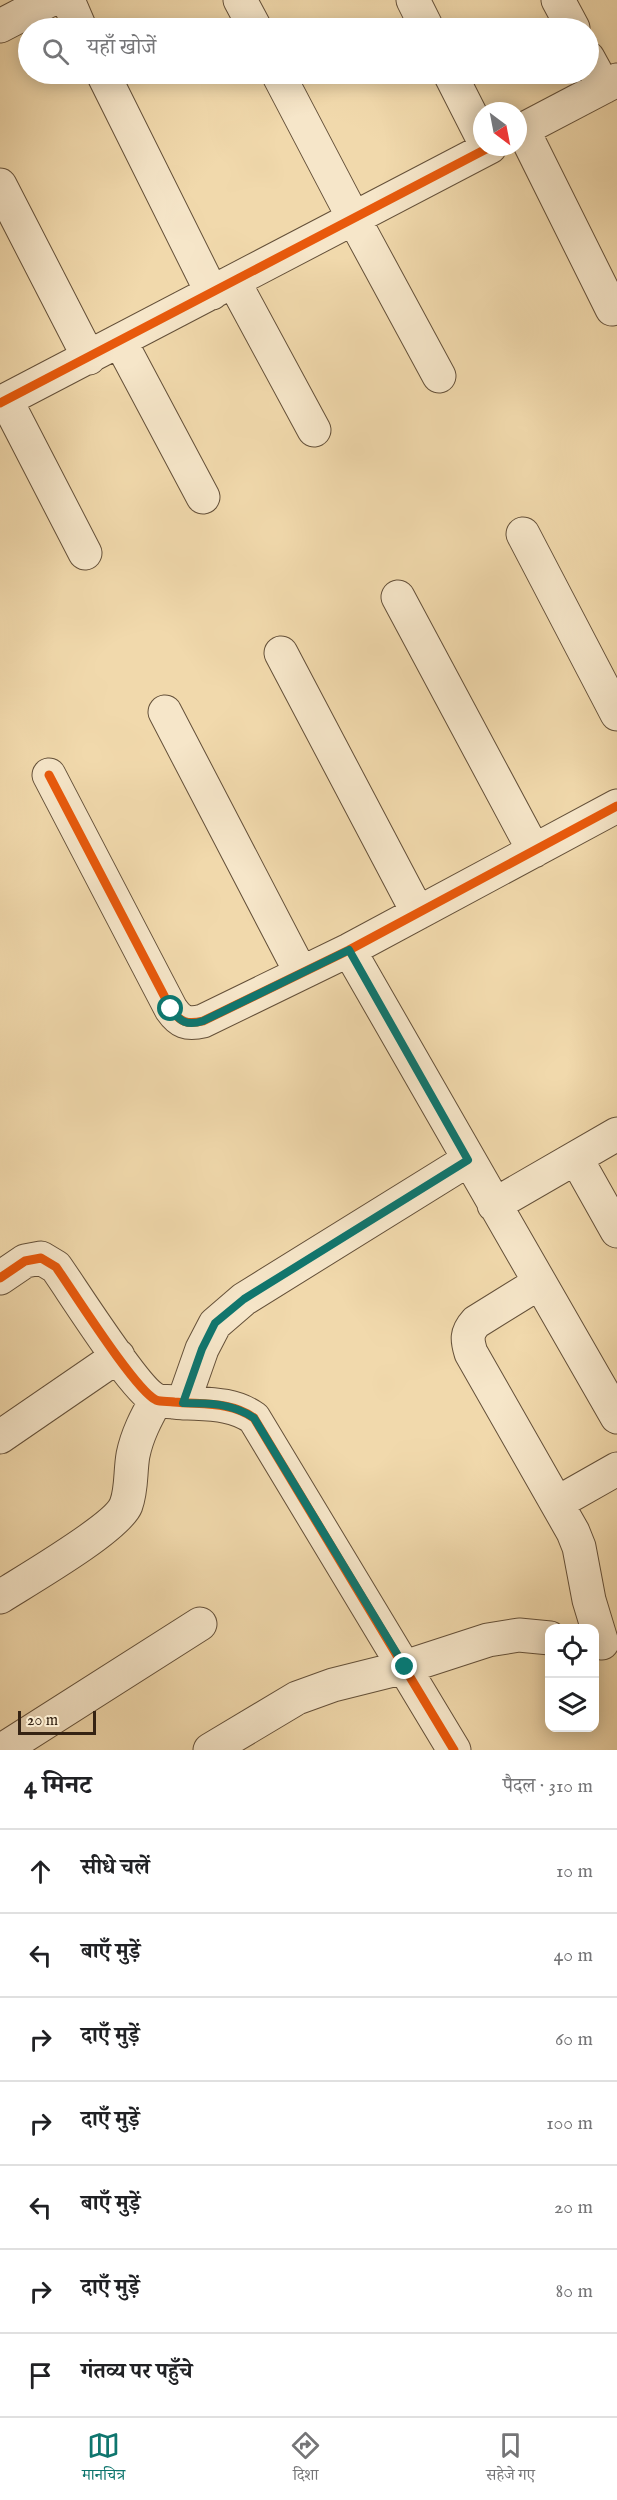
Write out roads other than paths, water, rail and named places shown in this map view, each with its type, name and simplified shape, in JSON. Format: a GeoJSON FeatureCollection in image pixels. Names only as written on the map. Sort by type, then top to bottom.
{"type":"FeatureCollection","features":[{"type":"Feature","properties":{"kind":"street"},"geometry":{"type":"LineString","coordinates":[[0,26],[50,0]]}},
{"type":"Feature","properties":{"kind":"street"},"geometry":{"type":"LineString","coordinates":[[68,0],[76,18]]}},
{"type":"Feature","properties":{"kind":"street"},"geometry":{"type":"LineString","coordinates":[[240,0],[250,18]]}},
{"type":"Feature","properties":{"kind":"street"},"geometry":{"type":"LineString","coordinates":[[413,0],[422,18]]}},
{"type":"Feature","properties":{"kind":"street"},"geometry":{"type":"LineString","coordinates":[[558,0],[568,18]]}},
{"type":"Feature","properties":{"kind":"street"},"geometry":{"type":"LineString","coordinates":[[527,128],[610,83],[599,70]]}},
{"type":"Feature","properties":{"kind":"street"},"geometry":{"type":"LineString","coordinates":[[109,84],[223,288],[314,430]]}},
{"type":"Feature","properties":{"kind":"street"},"geometry":{"type":"LineString","coordinates":[[283,84],[440,376]]}},
{"type":"Feature","properties":{"kind":"street"},"geometry":{"type":"LineString","coordinates":[[455,84],[473,118]]}},
{"type":"Feature","properties":{"kind":"street"},"geometry":{"type":"LineString","coordinates":[[527,143],[612,309]]}},
{"type":"Feature","properties":{"kind":"street"},"geometry":{"type":"LineString","coordinates":[[86,553],[3,402],[354,219],[473,153]]}},
{"type":"Feature","properties":{"kind":"street"},"geometry":{"type":"LineString","coordinates":[[0,185],[89,357]]}},
{"type":"Feature","properties":{"kind":"street"},"geometry":{"type":"LineString","coordinates":[[120,341],[203,497]]}},
{"type":"Feature","properties":{"kind":"street"},"geometry":{"type":"LineString","coordinates":[[523,534],[617,714]]}},
{"type":"Feature","properties":{"kind":"street"},"geometry":{"type":"LineString","coordinates":[[398,597],[534,851]]}},
{"type":"Feature","properties":{"kind":"street"},"geometry":{"type":"LineString","coordinates":[[281,653],[418,913]]}},
{"type":"Feature","properties":{"kind":"street"},"geometry":{"type":"LineString","coordinates":[[165,712],[301,973]]}},
{"type":"Feature","properties":{"kind":"street"},"geometry":{"type":"LineString","coordinates":[[49,775],[179,1020],[191,1024],[203,1021],[349,950],[616,810]]}},
{"type":"Feature","properties":{"kind":"street"},"geometry":{"type":"LineString","coordinates":[[349,950],[617,1417]]}},
{"type":"Feature","properties":{"kind":"street"},"geometry":{"type":"LineString","coordinates":[[494,1205],[617,1134]]}},
{"type":"Feature","properties":{"kind":"street"},"geometry":{"type":"LineString","coordinates":[[576,1158],[617,1231]]}},
{"type":"Feature","properties":{"kind":"street"},"geometry":{"type":"LineString","coordinates":[[0,1598],[110,1525],[125,1508],[130,1489],[133,1456],[141,1427],[169,1401],[202,1349],[215,1323],[244,1299],[468,1160]]}},
{"type":"Feature","properties":{"kind":"street"},"geometry":{"type":"LineString","coordinates":[[0,1278],[24,1261],[41,1258],[56,1267],[141,1387],[169,1401],[212,1403],[241,1409],[254,1418],[454,1750]]}},
{"type":"Feature","properties":{"kind":"street"},"geometry":{"type":"LineString","coordinates":[[540,1283],[476,1322],[470,1329],[467,1340],[471,1353],[579,1547],[589,1600],[604,1642]]}},
{"type":"Feature","properties":{"kind":"street"},"geometry":{"type":"LineString","coordinates":[[0,1437],[118,1356]]}},
{"type":"Feature","properties":{"kind":"street"},"geometry":{"type":"LineString","coordinates":[[556,1503],[617,1469]]}},
{"type":"Feature","properties":{"kind":"street"},"geometry":{"type":"LineString","coordinates":[[2,1750],[200,1624]]}},
{"type":"Feature","properties":{"kind":"street"},"geometry":{"type":"LineString","coordinates":[[210,1750],[297,1698],[333,1685],[405,1667],[488,1640],[519,1635],[545,1638]]}}]}
